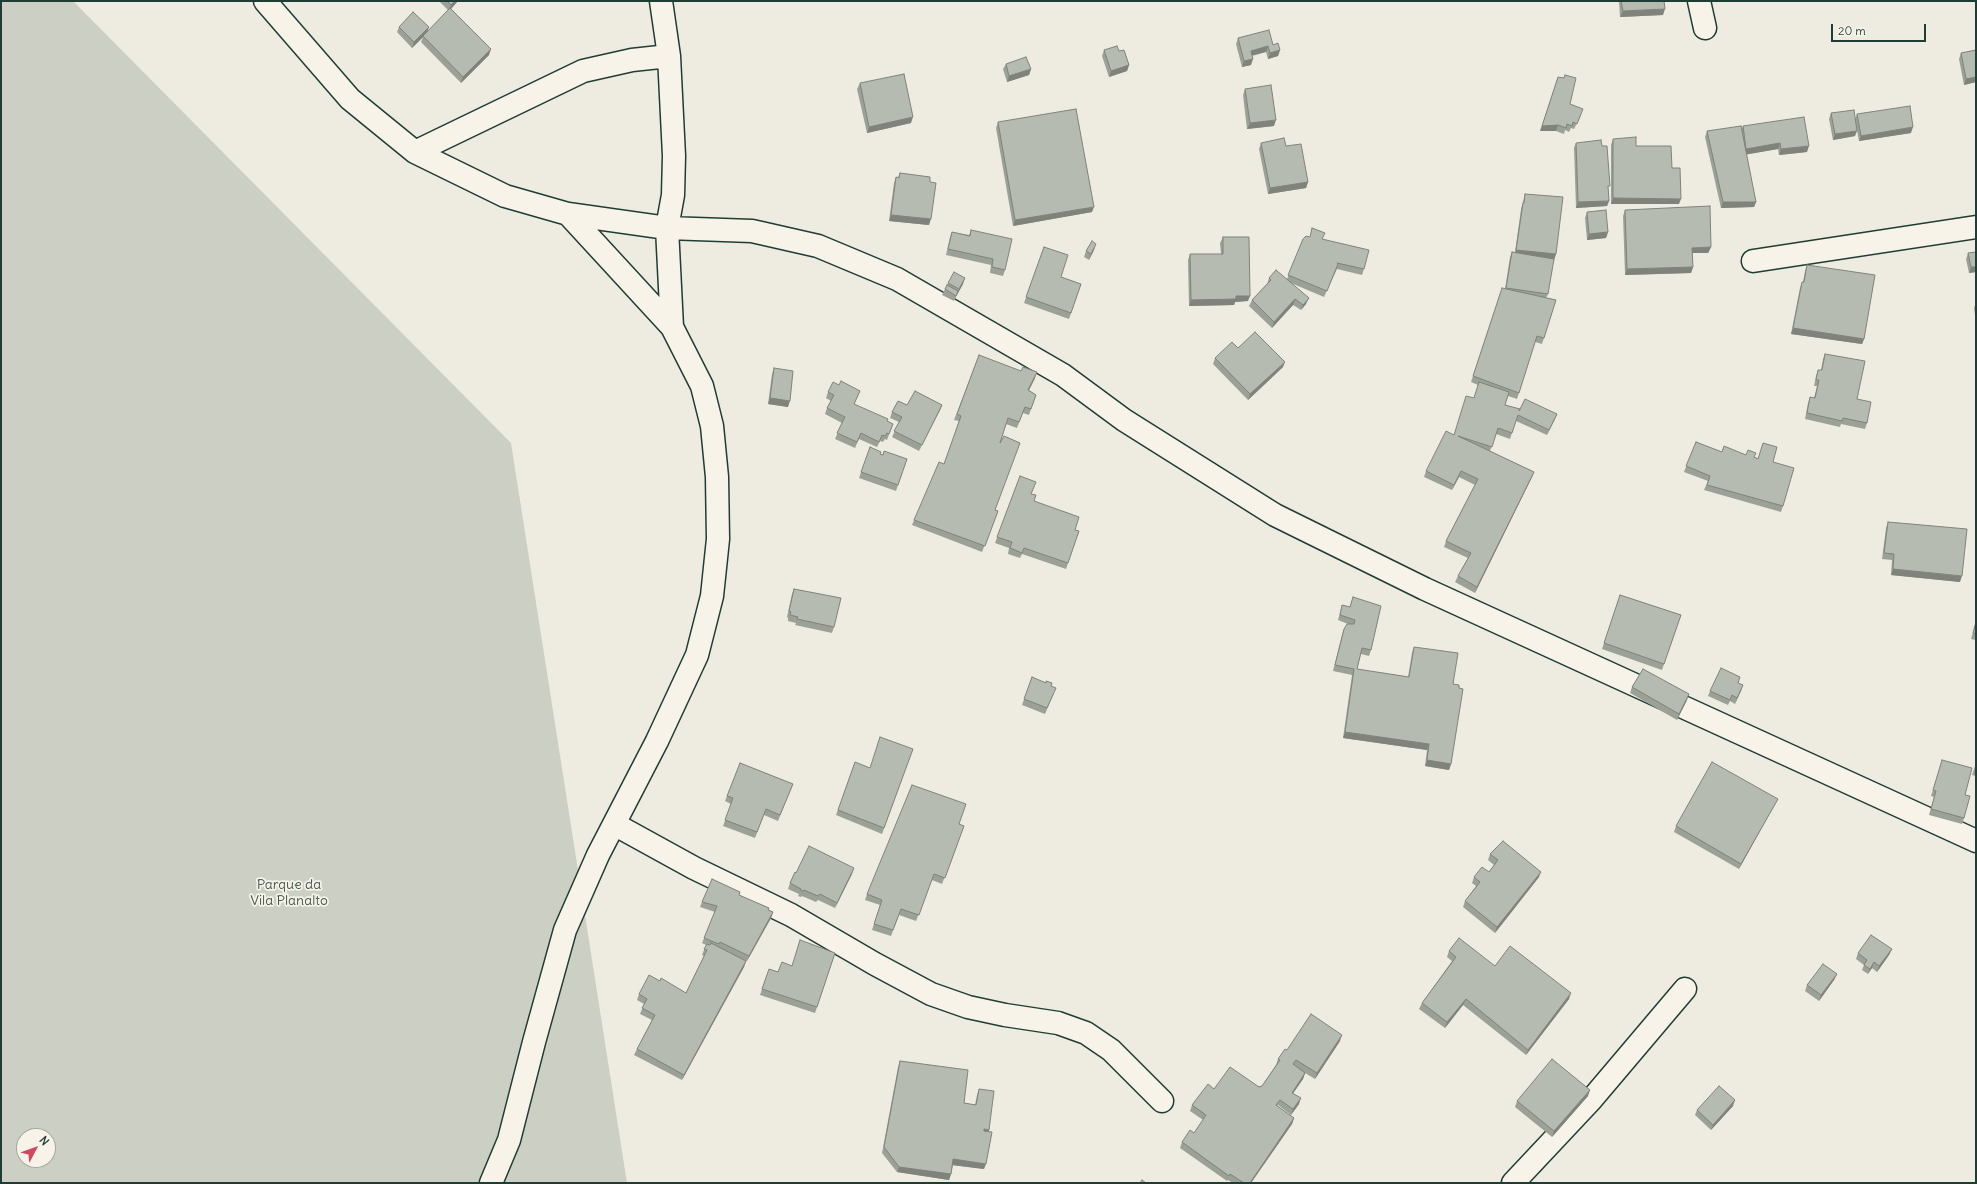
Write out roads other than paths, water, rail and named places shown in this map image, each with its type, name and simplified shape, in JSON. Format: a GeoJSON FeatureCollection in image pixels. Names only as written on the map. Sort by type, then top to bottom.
{"type":"FeatureCollection","features":[{"type":"Feature","properties":{"kind":"street"},"geometry":{"type":"LineString","coordinates":[[265,1],[350,99],[415,152],[505,196],[568,214],[667,228],[760,232],[818,246],[897,279],[1063,375],[1124,420],[1275,515],[1425,589],[1976,841]]}},
{"type":"Feature","properties":{"kind":"street"},"geometry":{"type":"LineString","coordinates":[[661,1],[669,56],[674,156],[673,195],[667,228],[672,327]]}},
{"type":"Feature","properties":{"kind":"street"},"geometry":{"type":"LineString","coordinates":[[1698,1],[1705,28]]}},
{"type":"Feature","properties":{"kind":"street"},"geometry":{"type":"LineString","coordinates":[[415,152],[583,71],[632,60],[669,56]]}},
{"type":"Feature","properties":{"kind":"street"},"geometry":{"type":"LineString","coordinates":[[491,1183],[509,1140],[565,930],[598,855],[657,741],[697,655],[712,596],[718,539],[717,477],[712,426],[702,386],[672,327],[568,214]]}},
{"type":"Feature","properties":{"kind":"street"},"geometry":{"type":"LineString","coordinates":[[1753,261],[1976,227]]}},
{"type":"Feature","properties":{"kind":"street"},"geometry":{"type":"LineString","coordinates":[[614,824],[694,868],[791,915],[875,964],[932,994],[968,1007],[1005,1015],[1058,1023],[1086,1033],[1110,1050],[1162,1101]]}},
{"type":"Feature","properties":{"kind":"street"},"geometry":{"type":"LineString","coordinates":[[1513,1183],[1591,1100],[1685,989]]}},
{"type":"Feature","properties":{"kind":"park label","name":"Parque da Vila Planalto"},"geometry":{"type":"Point","coordinates":[289,894]}}]}
